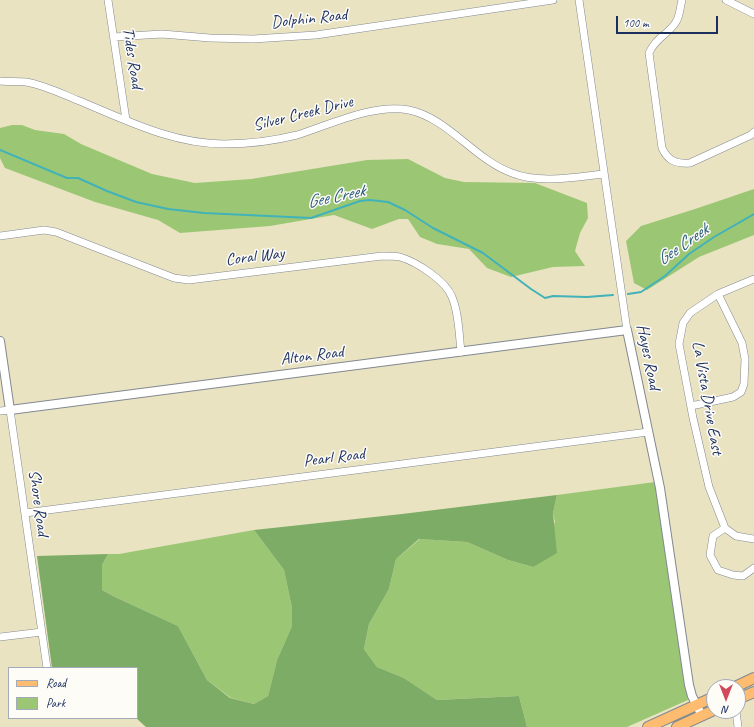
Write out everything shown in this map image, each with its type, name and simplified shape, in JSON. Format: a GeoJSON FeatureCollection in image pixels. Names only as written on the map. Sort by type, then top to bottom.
{"type":"FeatureCollection","features":[{"type":"Feature","properties":{"kind":"main road"},"geometry":{"type":"LineString","coordinates":[[648,727],[706,701]]}},
{"type":"Feature","properties":{"kind":"main road"},"geometry":{"type":"LineString","coordinates":[[677,727],[706,714]]}},
{"type":"Feature","properties":{"kind":"street","name":"Tides Road"},"geometry":{"type":"LineString","coordinates":[[108,0],[126,120]]}},
{"type":"Feature","properties":{"kind":"street","name":"Dolphin Road"},"geometry":{"type":"LineString","coordinates":[[114,37],[162,34],[210,38],[253,39],[316,35],[553,0]]}},
{"type":"Feature","properties":{"kind":"street","name":"Hayes Road"},"geometry":{"type":"LineString","coordinates":[[579,0],[627,330],[660,488],[689,685],[696,705],[702,716]]}},
{"type":"Feature","properties":{"kind":"street"},"geometry":{"type":"LineString","coordinates":[[682,0],[677,21],[670,30],[652,45],[649,54],[662,148],[665,155],[671,160],[680,164],[690,163],[751,135],[754,132]]}},
{"type":"Feature","properties":{"kind":"street"},"geometry":{"type":"LineString","coordinates":[[726,0],[754,14]]}},
{"type":"Feature","properties":{"kind":"street","name":"Silver Creek Drive"},"geometry":{"type":"LineString","coordinates":[[0,81],[25,82],[45,87],[126,120],[170,136],[193,142],[248,144],[296,135],[350,117],[373,112],[407,110],[422,114],[497,166],[512,174],[542,178],[571,178],[604,174]]}},
{"type":"Feature","properties":{"kind":"street","name":"Coral Way"},"geometry":{"type":"LineString","coordinates":[[0,236],[44,230],[56,232],[174,278],[189,280],[382,256],[398,256],[410,260],[421,267],[446,287],[452,296],[456,309],[461,352]]}},
{"type":"Feature","properties":{"kind":"street","name":"La Vista Drive East"},"geometry":{"type":"LineString","coordinates":[[725,528],[709,487],[679,344],[683,323],[690,313],[718,294],[754,279]]}},
{"type":"Feature","properties":{"kind":"street"},"geometry":{"type":"LineString","coordinates":[[691,406],[733,397],[741,392],[744,384],[745,359],[742,343],[718,294]]}},
{"type":"Feature","properties":{"kind":"street","name":"Alton Road"},"geometry":{"type":"LineString","coordinates":[[0,411],[627,330]]}},
{"type":"Feature","properties":{"kind":"street","name":"Shore Road"},"geometry":{"type":"LineString","coordinates":[[0,341],[47,667]]}},
{"type":"Feature","properties":{"kind":"street","name":"Pearl Road"},"geometry":{"type":"LineString","coordinates":[[25,513],[648,432]]}},
{"type":"Feature","properties":{"kind":"street"},"geometry":{"type":"LineString","coordinates":[[754,539],[736,536],[725,528],[713,536],[710,555],[718,570],[733,575],[743,576],[754,568]]}},
{"type":"Feature","properties":{"kind":"street"},"geometry":{"type":"LineString","coordinates":[[0,637],[42,632]]}},
{"type":"Feature","properties":{"kind":"green space"},"geometry":{"type":"Polygon","coordinates":[[[12,125],[22,125],[35,130],[64,134],[81,144],[152,174],[195,183],[251,179],[367,160],[408,159],[445,178],[464,182],[535,183],[587,203],[588,218],[580,233],[575,251],[585,266],[553,267],[511,277],[487,268],[469,249],[437,244],[420,237],[408,219],[399,219],[372,229],[334,215],[270,226],[180,233],[158,220],[95,202],[5,168],[0,158],[0,128],[12,125]]]}},
{"type":"Feature","properties":{"kind":"green space"},"geometry":{"type":"Polygon","coordinates":[[[754,189],[754,235],[699,257],[647,290],[634,283],[626,241],[641,226],[754,189]]]}},
{"type":"Feature","properties":{"kind":"green space"},"geometry":{"type":"Polygon","coordinates":[[[655,482],[688,700],[627,727],[527,727],[519,696],[437,700],[404,678],[377,667],[364,649],[369,624],[389,589],[396,559],[420,539],[467,542],[508,560],[533,567],[555,522],[553,513],[557,495],[655,482]]]}},
{"type":"Feature","properties":{"kind":"green space"},"geometry":{"type":"Polygon","coordinates":[[[557,495],[553,513],[557,553],[533,567],[508,560],[467,542],[419,539],[396,559],[389,589],[369,624],[364,649],[377,667],[404,678],[437,700],[519,696],[527,727],[146,727],[137,719],[138,667],[52,667],[37,556],[108,554],[102,565],[102,590],[178,626],[207,680],[230,698],[254,704],[268,696],[277,660],[292,626],[292,608],[284,570],[254,530],[557,495]]]}},
{"type":"Feature","properties":{"kind":"green space"},"geometry":{"type":"Polygon","coordinates":[[[254,530],[284,570],[292,608],[292,626],[277,660],[268,696],[254,704],[231,698],[207,680],[178,626],[102,590],[102,565],[108,554],[119,554],[254,530]]]}},
{"type":"Feature","properties":{"kind":"waterway","name":"Gee Creek"},"geometry":{"type":"LineString","coordinates":[[0,150],[67,178],[78,178],[136,202],[168,209],[204,213],[311,218],[360,201],[370,200],[388,202],[405,210],[433,228],[483,253],[545,298],[553,296],[587,297],[613,295]]}},
{"type":"Feature","properties":{"kind":"waterway","name":"Gee Creek"},"geometry":{"type":"LineString","coordinates":[[628,294],[641,292],[665,276],[689,254],[714,237],[754,214]]}}]}
